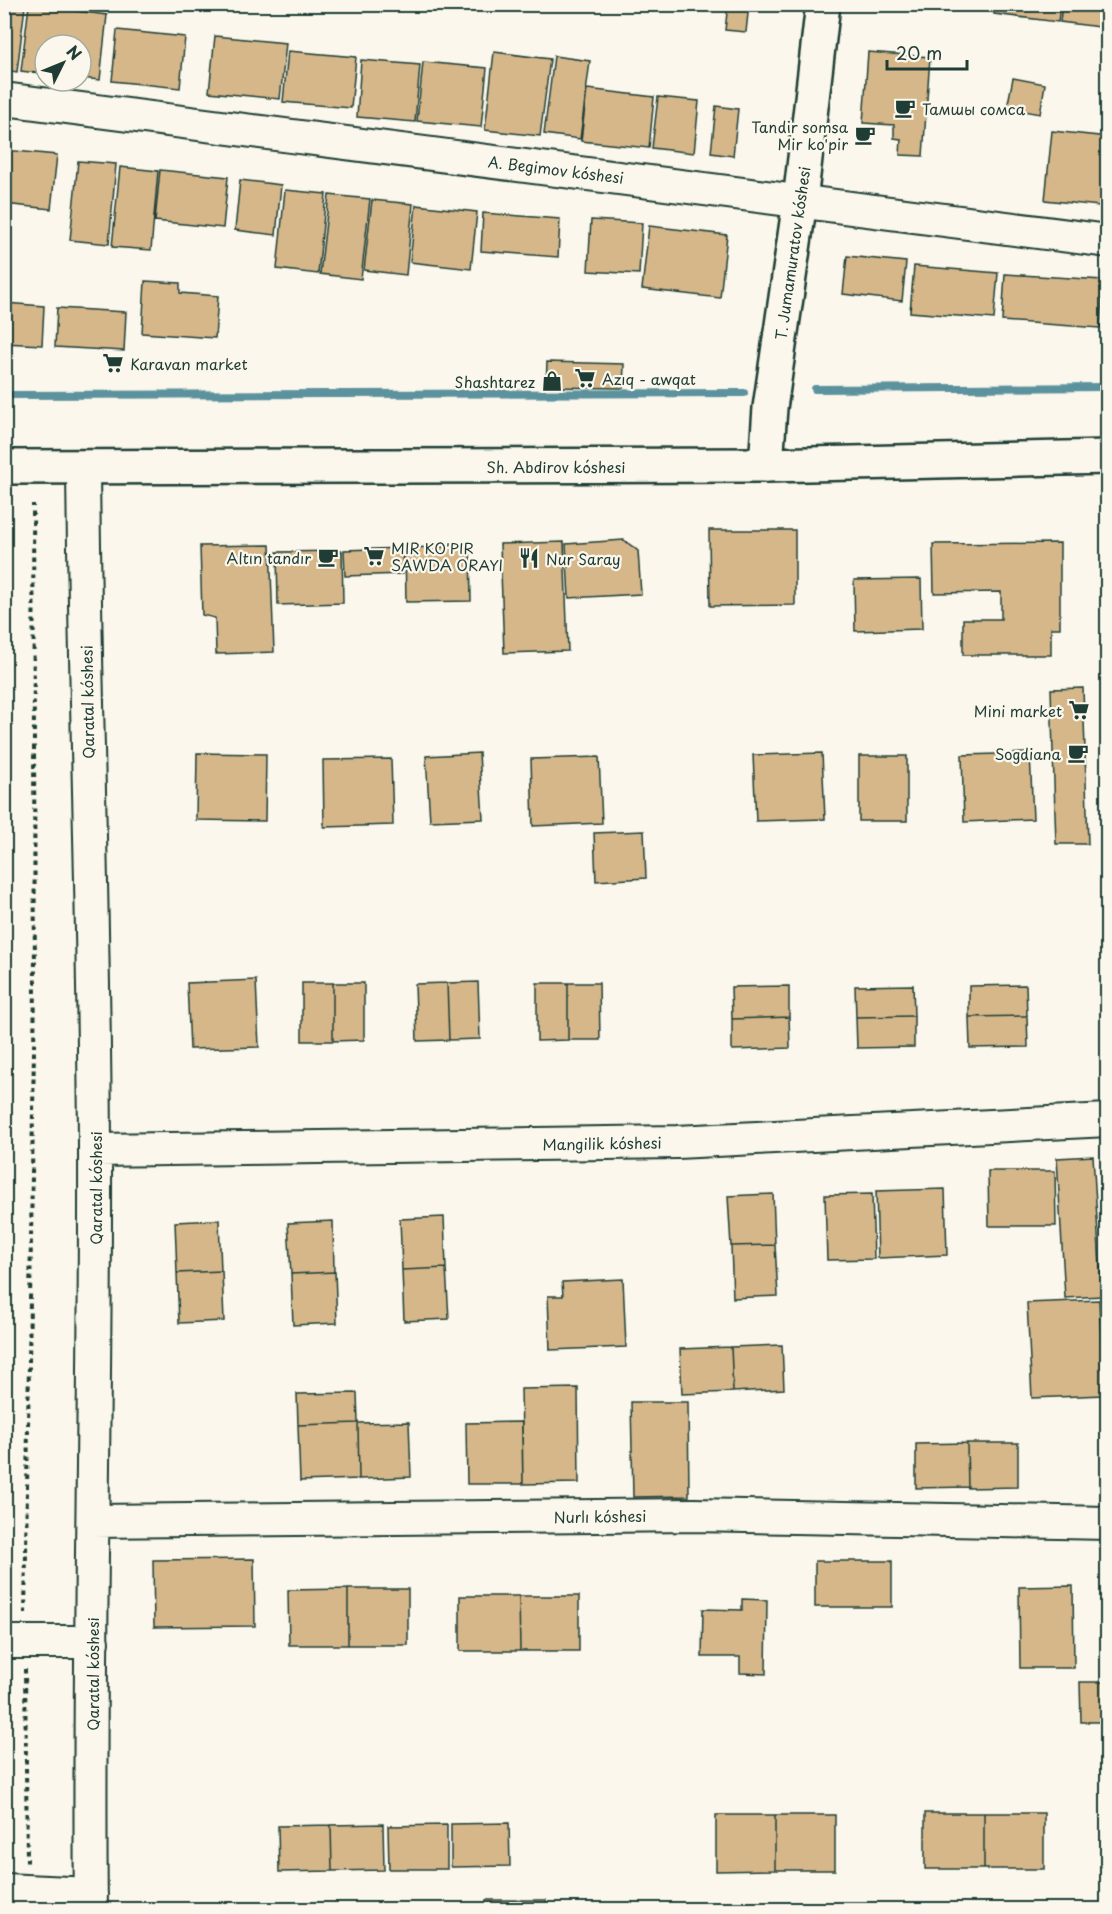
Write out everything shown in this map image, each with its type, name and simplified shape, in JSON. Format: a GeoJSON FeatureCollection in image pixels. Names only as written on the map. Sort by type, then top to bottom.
{"type":"FeatureCollection","features":[{"type":"Feature","properties":{"kind":"main road","name":"T. Jumamuratov kóshesi"},"geometry":{"type":"LineString","coordinates":[[766,465],[770,408],[800,201],[823,4]]}},
{"type":"Feature","properties":{"kind":"main road","name":"Sh. Abdirov kóshesi"},"geometry":{"type":"LineString","coordinates":[[4,467],[766,465],[1107,457]]}},
{"type":"Feature","properties":{"kind":"street","name":"A. Begimov kóshesi"},"geometry":{"type":"LineString","coordinates":[[4,99],[1107,241]]}},
{"type":"Feature","properties":{"kind":"street","name":"Qaratal kóshesi"},"geometry":{"type":"LineString","coordinates":[[83,467],[94,988],[95,1150],[91,1902]]}},
{"type":"Feature","properties":{"kind":"street","name":"Mangilik kóshesi"},"geometry":{"type":"LineString","coordinates":[[95,1150],[677,1142],[1107,1120]]}},
{"type":"Feature","properties":{"kind":"street","name":"Nurlı kóshesi"},"geometry":{"type":"LineString","coordinates":[[93,1521],[693,1515],[1107,1523]]}},
{"type":"Feature","properties":{"kind":"street"},"geometry":{"type":"LineString","coordinates":[[15,1642],[92,1642]]}},
{"type":"Feature","properties":{"kind":"street"},"geometry":{"type":"LineString","coordinates":[[16,1890],[91,1902]]}},
{"type":"Feature","properties":{"kind":"path"},"geometry":{"type":"LineString","coordinates":[[16,1890],[15,1642],[35,986],[33,504]]}},
{"type":"Feature","properties":{"kind":"building"},"geometry":{"type":"Polygon","coordinates":[[[4,4],[25,6],[17,72],[4,70],[4,4]]]}},
{"type":"Feature","properties":{"kind":"building"},"geometry":{"type":"Polygon","coordinates":[[[728,4],[749,4],[746,32],[725,30],[728,4]]]}},
{"type":"Feature","properties":{"kind":"building"},"geometry":{"type":"Polygon","coordinates":[[[995,4],[1060,4],[1058,22],[994,14],[995,4]]]}},
{"type":"Feature","properties":{"kind":"building"},"geometry":{"type":"Polygon","coordinates":[[[1062,4],[1108,4],[1108,28],[1060,22],[1062,4]]]}},
{"type":"Feature","properties":{"kind":"building"},"geometry":{"type":"Polygon","coordinates":[[[29,5],[107,15],[100,80],[93,79],[93,33],[33,33],[33,72],[21,71],[29,5]]]}},
{"type":"Feature","properties":{"kind":"building"},"geometry":{"type":"Polygon","coordinates":[[[117,30],[185,37],[180,88],[112,81],[117,30]]]}},
{"type":"Feature","properties":{"kind":"building"},"geometry":{"type":"Polygon","coordinates":[[[215,36],[286,43],[280,99],[209,92],[215,36]]]}},
{"type":"Feature","properties":{"kind":"building"},"geometry":{"type":"Polygon","coordinates":[[[288,51],[356,57],[351,108],[283,102],[288,51]]]}},
{"type":"Feature","properties":{"kind":"building"},"geometry":{"type":"Polygon","coordinates":[[[494,52],[550,59],[540,136],[485,130],[494,52]]]}},
{"type":"Feature","properties":{"kind":"building"},"geometry":{"type":"Polygon","coordinates":[[[868,52],[930,57],[923,156],[900,155],[901,139],[894,138],[894,125],[863,123],[868,52]]]}},
{"type":"Feature","properties":{"kind":"building"},"geometry":{"type":"Polygon","coordinates":[[[554,56],[590,61],[580,139],[544,134],[554,56]]]}},
{"type":"Feature","properties":{"kind":"building"},"geometry":{"type":"Polygon","coordinates":[[[361,60],[420,65],[415,122],[357,117],[361,60]]]}},
{"type":"Feature","properties":{"kind":"building"},"geometry":{"type":"Polygon","coordinates":[[[423,62],[487,68],[481,127],[417,121],[423,62]]]}},
{"type":"Feature","properties":{"kind":"building"},"geometry":{"type":"Polygon","coordinates":[[[1013,78],[1045,84],[1040,114],[1007,108],[1013,78]]]}},
{"type":"Feature","properties":{"kind":"building"},"geometry":{"type":"Polygon","coordinates":[[[587,89],[654,97],[649,148],[581,141],[587,89]]]}},
{"type":"Feature","properties":{"kind":"building"},"geometry":{"type":"Polygon","coordinates":[[[658,97],[699,101],[694,153],[652,148],[658,97]]]}},
{"type":"Feature","properties":{"kind":"building"},"geometry":{"type":"Polygon","coordinates":[[[716,106],[738,109],[733,156],[711,153],[716,106]]]}},
{"type":"Feature","properties":{"kind":"building"},"geometry":{"type":"Polygon","coordinates":[[[1052,131],[1108,137],[1108,207],[1045,200],[1052,131]]]}},
{"type":"Feature","properties":{"kind":"building"},"geometry":{"type":"Polygon","coordinates":[[[4,150],[57,155],[51,209],[4,204],[4,150]]]}},
{"type":"Feature","properties":{"kind":"building"},"geometry":{"type":"Polygon","coordinates":[[[78,161],[116,164],[109,244],[70,240],[78,161]]]}},
{"type":"Feature","properties":{"kind":"building"},"geometry":{"type":"Polygon","coordinates":[[[120,167],[158,171],[151,250],[112,247],[120,167]]]}},
{"type":"Feature","properties":{"kind":"building"},"geometry":{"type":"Polygon","coordinates":[[[160,170],[228,177],[223,228],[155,221],[160,170]]]}},
{"type":"Feature","properties":{"kind":"building"},"geometry":{"type":"Polygon","coordinates":[[[240,180],[281,185],[276,235],[235,230],[240,180]]]}},
{"type":"Feature","properties":{"kind":"building"},"geometry":{"type":"Polygon","coordinates":[[[285,190],[326,194],[318,274],[277,269],[285,190]]]}},
{"type":"Feature","properties":{"kind":"building"},"geometry":{"type":"Polygon","coordinates":[[[329,195],[370,199],[361,279],[320,274],[329,195]]]}},
{"type":"Feature","properties":{"kind":"building"},"geometry":{"type":"Polygon","coordinates":[[[372,200],[413,204],[406,275],[364,270],[372,200]]]}},
{"type":"Feature","properties":{"kind":"building"},"geometry":{"type":"Polygon","coordinates":[[[416,205],[477,212],[471,269],[410,262],[416,205]]]}},
{"type":"Feature","properties":{"kind":"building"},"geometry":{"type":"Polygon","coordinates":[[[483,213],[560,219],[558,257],[481,251],[483,213]]]}},
{"type":"Feature","properties":{"kind":"building"},"geometry":{"type":"Polygon","coordinates":[[[591,220],[642,223],[639,274],[588,271],[591,220]]]}},
{"type":"Feature","properties":{"kind":"building"},"geometry":{"type":"Polygon","coordinates":[[[649,226],[727,235],[720,298],[642,289],[649,226]]]}},
{"type":"Feature","properties":{"kind":"building"},"geometry":{"type":"Polygon","coordinates":[[[847,256],[906,262],[902,301],[843,294],[847,256]]]}},
{"type":"Feature","properties":{"kind":"building"},"geometry":{"type":"Polygon","coordinates":[[[914,266],[998,273],[994,319],[910,312],[914,266]]]}},
{"type":"Feature","properties":{"kind":"building"},"geometry":{"type":"Polygon","coordinates":[[[1005,274],[1103,280],[1100,328],[1002,321],[1005,274]]]}},
{"type":"Feature","properties":{"kind":"building"},"geometry":{"type":"Polygon","coordinates":[[[1107,280],[1108,325],[1103,325],[1107,280]]]}},
{"type":"Feature","properties":{"kind":"building"},"geometry":{"type":"Polygon","coordinates":[[[145,281],[180,283],[180,293],[218,296],[215,338],[142,333],[145,281]]]}},
{"type":"Feature","properties":{"kind":"building"},"geometry":{"type":"Polygon","coordinates":[[[4,303],[44,306],[42,345],[4,343],[4,303]]]}},
{"type":"Feature","properties":{"kind":"building"},"geometry":{"type":"Polygon","coordinates":[[[57,308],[126,312],[124,351],[55,347],[57,308]]]}},
{"type":"Feature","properties":{"kind":"building"},"geometry":{"type":"Polygon","coordinates":[[[547,362],[624,364],[623,388],[546,387],[547,362]]]}},
{"type":"Feature","properties":{"kind":"building"},"geometry":{"type":"Polygon","coordinates":[[[709,530],[795,530],[795,605],[710,606],[709,530]]]}},
{"type":"Feature","properties":{"kind":"building"},"geometry":{"type":"Polygon","coordinates":[[[624,540],[638,551],[641,594],[569,598],[566,544],[624,540]]]}},
{"type":"Feature","properties":{"kind":"building"},"geometry":{"type":"Polygon","coordinates":[[[564,542],[568,651],[504,653],[500,544],[564,542]]]}},
{"type":"Feature","properties":{"kind":"building"},"geometry":{"type":"Polygon","coordinates":[[[1060,543],[1060,628],[1051,628],[1051,655],[963,655],[963,619],[1001,619],[1001,592],[934,593],[933,544],[1060,543]]]}},
{"type":"Feature","properties":{"kind":"building"},"geometry":{"type":"Polygon","coordinates":[[[270,545],[274,652],[216,654],[215,618],[202,615],[200,546],[270,545]]]}},
{"type":"Feature","properties":{"kind":"building"},"geometry":{"type":"Polygon","coordinates":[[[470,546],[471,601],[406,602],[405,548],[470,546]]]}},
{"type":"Feature","properties":{"kind":"building"},"geometry":{"type":"Polygon","coordinates":[[[402,548],[403,574],[345,576],[344,550],[402,548]]]}},
{"type":"Feature","properties":{"kind":"building"},"geometry":{"type":"Polygon","coordinates":[[[342,551],[343,603],[278,605],[277,552],[342,551]]]}},
{"type":"Feature","properties":{"kind":"building"},"geometry":{"type":"Polygon","coordinates":[[[921,579],[922,629],[855,631],[854,580],[921,579]]]}},
{"type":"Feature","properties":{"kind":"building"},"geometry":{"type":"Polygon","coordinates":[[[1083,688],[1088,844],[1056,844],[1051,689],[1083,688]]]}},
{"type":"Feature","properties":{"kind":"building"},"geometry":{"type":"Polygon","coordinates":[[[197,753],[266,754],[265,821],[196,820],[197,753]]]}},
{"type":"Feature","properties":{"kind":"building"},"geometry":{"type":"Polygon","coordinates":[[[479,753],[483,819],[430,821],[426,756],[479,753]]]}},
{"type":"Feature","properties":{"kind":"building"},"geometry":{"type":"Polygon","coordinates":[[[822,753],[825,819],[756,821],[753,755],[822,753]]]}},
{"type":"Feature","properties":{"kind":"building"},"geometry":{"type":"Polygon","coordinates":[[[1030,753],[1033,819],[964,822],[962,755],[1030,753]]]}},
{"type":"Feature","properties":{"kind":"building"},"geometry":{"type":"Polygon","coordinates":[[[859,756],[907,756],[907,821],[859,821],[859,756]]]}},
{"type":"Feature","properties":{"kind":"building"},"geometry":{"type":"Polygon","coordinates":[[[599,757],[602,823],[533,826],[531,759],[599,757]]]}},
{"type":"Feature","properties":{"kind":"building"},"geometry":{"type":"Polygon","coordinates":[[[391,759],[393,825],[324,827],[323,760],[391,759]]]}},
{"type":"Feature","properties":{"kind":"building"},"geometry":{"type":"Polygon","coordinates":[[[644,831],[646,878],[596,881],[594,833],[644,831]]]}},
{"type":"Feature","properties":{"kind":"building"},"geometry":{"type":"Polygon","coordinates":[[[256,980],[259,1047],[190,1049],[187,983],[256,980]]]}},
{"type":"Feature","properties":{"kind":"building"},"geometry":{"type":"Polygon","coordinates":[[[478,982],[480,1039],[449,1040],[447,983],[478,982]]]}},
{"type":"Feature","properties":{"kind":"building"},"geometry":{"type":"Polygon","coordinates":[[[302,983],[333,983],[333,1041],[302,1041],[302,983]]]}},
{"type":"Feature","properties":{"kind":"building"},"geometry":{"type":"Polygon","coordinates":[[[333,983],[364,983],[364,1040],[333,1041],[333,983]]]}},
{"type":"Feature","properties":{"kind":"building"},"geometry":{"type":"Polygon","coordinates":[[[447,983],[449,1040],[417,1041],[415,984],[447,983]]]}},
{"type":"Feature","properties":{"kind":"building"},"geometry":{"type":"Polygon","coordinates":[[[537,983],[568,983],[568,1040],[537,1041],[537,983]]]}},
{"type":"Feature","properties":{"kind":"building"},"geometry":{"type":"Polygon","coordinates":[[[568,983],[599,983],[600,1040],[568,1040],[568,983]]]}},
{"type":"Feature","properties":{"kind":"building"},"geometry":{"type":"Polygon","coordinates":[[[913,985],[914,1016],[856,1017],[855,986],[913,985]]]}},
{"type":"Feature","properties":{"kind":"building"},"geometry":{"type":"Polygon","coordinates":[[[1026,985],[1027,1016],[969,1017],[969,986],[1026,985]]]}},
{"type":"Feature","properties":{"kind":"building"},"geometry":{"type":"Polygon","coordinates":[[[789,986],[789,1017],[732,1019],[731,987],[789,986]]]}},
{"type":"Feature","properties":{"kind":"building"},"geometry":{"type":"Polygon","coordinates":[[[914,1016],[914,1047],[857,1048],[856,1017],[914,1016]]]}},
{"type":"Feature","properties":{"kind":"building"},"geometry":{"type":"Polygon","coordinates":[[[1027,1016],[1028,1047],[970,1048],[969,1017],[1027,1016]]]}},
{"type":"Feature","properties":{"kind":"building"},"geometry":{"type":"Polygon","coordinates":[[[789,1017],[790,1048],[732,1050],[732,1019],[789,1017]]]}},
{"type":"Feature","properties":{"kind":"building"},"geometry":{"type":"Polygon","coordinates":[[[1093,1156],[1102,1296],[1065,1298],[1057,1158],[1093,1156]]]}},
{"type":"Feature","properties":{"kind":"building"},"geometry":{"type":"Polygon","coordinates":[[[988,1171],[1055,1171],[1056,1226],[989,1226],[988,1171]]]}},
{"type":"Feature","properties":{"kind":"building"},"geometry":{"type":"Polygon","coordinates":[[[945,1189],[947,1255],[878,1258],[876,1191],[945,1189]]]}},
{"type":"Feature","properties":{"kind":"building"},"geometry":{"type":"Polygon","coordinates":[[[773,1194],[775,1245],[731,1246],[728,1196],[773,1194]]]}},
{"type":"Feature","properties":{"kind":"building"},"geometry":{"type":"Polygon","coordinates":[[[872,1194],[874,1259],[827,1260],[825,1195],[872,1194]]]}},
{"type":"Feature","properties":{"kind":"building"},"geometry":{"type":"Polygon","coordinates":[[[444,1217],[446,1268],[402,1270],[400,1219],[444,1217]]]}},
{"type":"Feature","properties":{"kind":"building"},"geometry":{"type":"Polygon","coordinates":[[[219,1220],[221,1271],[177,1273],[175,1222],[219,1220]]]}},
{"type":"Feature","properties":{"kind":"building"},"geometry":{"type":"Polygon","coordinates":[[[333,1221],[334,1272],[291,1274],[288,1223],[333,1221]]]}},
{"type":"Feature","properties":{"kind":"building"},"geometry":{"type":"Polygon","coordinates":[[[775,1245],[778,1296],[733,1298],[731,1246],[775,1245]]]}},
{"type":"Feature","properties":{"kind":"building"},"geometry":{"type":"Polygon","coordinates":[[[446,1268],[449,1319],[404,1321],[402,1270],[446,1268]]]}},
{"type":"Feature","properties":{"kind":"building"},"geometry":{"type":"Polygon","coordinates":[[[222,1271],[224,1321],[179,1323],[177,1273],[222,1271]]]}},
{"type":"Feature","properties":{"kind":"building"},"geometry":{"type":"Polygon","coordinates":[[[335,1272],[337,1323],[293,1325],[291,1274],[335,1272]]]}},
{"type":"Feature","properties":{"kind":"building"},"geometry":{"type":"Polygon","coordinates":[[[623,1279],[626,1347],[550,1350],[548,1296],[563,1296],[562,1282],[623,1279]]]}},
{"type":"Feature","properties":{"kind":"building"},"geometry":{"type":"Polygon","coordinates":[[[1099,1300],[1104,1395],[1032,1398],[1027,1303],[1099,1300]]]}},
{"type":"Feature","properties":{"kind":"building"},"geometry":{"type":"Polygon","coordinates":[[[782,1345],[784,1389],[733,1392],[731,1347],[782,1345]]]}},
{"type":"Feature","properties":{"kind":"building"},"geometry":{"type":"Polygon","coordinates":[[[731,1347],[733,1392],[682,1394],[680,1349],[731,1347]]]}},
{"type":"Feature","properties":{"kind":"building"},"geometry":{"type":"Polygon","coordinates":[[[578,1388],[579,1483],[523,1484],[521,1389],[578,1388]]]}},
{"type":"Feature","properties":{"kind":"building"},"geometry":{"type":"Polygon","coordinates":[[[357,1393],[358,1423],[298,1425],[297,1394],[357,1393]]]}},
{"type":"Feature","properties":{"kind":"building"},"geometry":{"type":"Polygon","coordinates":[[[631,1402],[688,1402],[689,1496],[633,1497],[631,1402]]]}},
{"type":"Feature","properties":{"kind":"building"},"geometry":{"type":"Polygon","coordinates":[[[409,1422],[411,1477],[359,1479],[358,1423],[409,1422]]]}},
{"type":"Feature","properties":{"kind":"building"},"geometry":{"type":"Polygon","coordinates":[[[522,1422],[523,1484],[467,1484],[466,1423],[522,1422]]]}},
{"type":"Feature","properties":{"kind":"building"},"geometry":{"type":"Polygon","coordinates":[[[358,1423],[359,1479],[300,1481],[298,1425],[358,1423]]]}},
{"type":"Feature","properties":{"kind":"building"},"geometry":{"type":"Polygon","coordinates":[[[967,1443],[1018,1443],[1018,1487],[968,1488],[967,1443]]]}},
{"type":"Feature","properties":{"kind":"building"},"geometry":{"type":"Polygon","coordinates":[[[967,1443],[968,1487],[916,1488],[916,1444],[967,1443]]]}},
{"type":"Feature","properties":{"kind":"building"},"geometry":{"type":"Polygon","coordinates":[[[1102,1545],[1108,1545],[1108,1658],[1106,1659],[1102,1545]]]}},
{"type":"Feature","properties":{"kind":"building"},"geometry":{"type":"Polygon","coordinates":[[[254,1559],[255,1626],[154,1627],[153,1560],[254,1559]]]}},
{"type":"Feature","properties":{"kind":"building"},"geometry":{"type":"Polygon","coordinates":[[[815,1561],[892,1561],[892,1607],[815,1607],[815,1561]]]}},
{"type":"Feature","properties":{"kind":"building"},"geometry":{"type":"Polygon","coordinates":[[[1073,1586],[1074,1668],[1020,1668],[1019,1587],[1073,1586]]]}},
{"type":"Feature","properties":{"kind":"building"},"geometry":{"type":"Polygon","coordinates":[[[348,1589],[348,1645],[289,1645],[288,1590],[348,1589]]]}},
{"type":"Feature","properties":{"kind":"building"},"geometry":{"type":"Polygon","coordinates":[[[348,1589],[408,1589],[408,1645],[348,1645],[348,1589]]]}},
{"type":"Feature","properties":{"kind":"building"},"geometry":{"type":"Polygon","coordinates":[[[460,1596],[519,1596],[520,1651],[460,1651],[460,1596]]]}},
{"type":"Feature","properties":{"kind":"building"},"geometry":{"type":"Polygon","coordinates":[[[519,1596],[579,1596],[579,1651],[520,1651],[519,1596]]]}},
{"type":"Feature","properties":{"kind":"building"},"geometry":{"type":"Polygon","coordinates":[[[742,1599],[767,1600],[766,1674],[740,1673],[740,1657],[702,1657],[703,1609],[742,1610],[742,1599]]]}},
{"type":"Feature","properties":{"kind":"building"},"geometry":{"type":"Polygon","coordinates":[[[1080,1682],[1108,1682],[1108,1722],[1081,1722],[1080,1682]]]}},
{"type":"Feature","properties":{"kind":"building"},"geometry":{"type":"Polygon","coordinates":[[[925,1813],[984,1813],[984,1869],[925,1869],[925,1813]]]}},
{"type":"Feature","properties":{"kind":"building"},"geometry":{"type":"Polygon","coordinates":[[[984,1813],[1044,1813],[1044,1869],[984,1869],[984,1813]]]}},
{"type":"Feature","properties":{"kind":"building"},"geometry":{"type":"Polygon","coordinates":[[[716,1815],[775,1815],[775,1870],[716,1871],[716,1815]]]}},
{"type":"Feature","properties":{"kind":"building"},"geometry":{"type":"Polygon","coordinates":[[[775,1815],[835,1815],[835,1870],[775,1870],[775,1815]]]}},
{"type":"Feature","properties":{"kind":"building"},"geometry":{"type":"Polygon","coordinates":[[[509,1823],[510,1866],[451,1867],[451,1824],[509,1823]]]}},
{"type":"Feature","properties":{"kind":"building"},"geometry":{"type":"Polygon","coordinates":[[[383,1824],[384,1870],[332,1871],[331,1825],[383,1824]]]}},
{"type":"Feature","properties":{"kind":"building"},"geometry":{"type":"Polygon","coordinates":[[[331,1825],[332,1871],[279,1872],[278,1826],[331,1825]]]}},
{"type":"Feature","properties":{"kind":"building"},"geometry":{"type":"Polygon","coordinates":[[[447,1825],[447,1869],[389,1869],[388,1826],[447,1825]]]}},
{"type":"Feature","properties":{"kind":"building"},"geometry":{"type":"Polygon","coordinates":[[[486,1900],[546,1900],[546,1910],[486,1910],[486,1900]]]}},
{"type":"Feature","properties":{"kind":"waterway"},"geometry":{"type":"LineString","coordinates":[[815,389],[1108,387]]}},
{"type":"Feature","properties":{"kind":"waterway"},"geometry":{"type":"LineString","coordinates":[[4,395],[744,393]]}},
{"type":"Feature","properties":{"kind":"place","name":"Тамшы сомса"},"geometry":{"type":"Point","coordinates":[905,108]}},
{"type":"Feature","properties":{"kind":"place","name":"Tandir somsa Mir ko'pir"},"geometry":{"type":"Point","coordinates":[865,135]}},
{"type":"Feature","properties":{"kind":"place","name":"Karavan market"},"geometry":{"type":"Point","coordinates":[113,363]}},
{"type":"Feature","properties":{"kind":"place","name":"Azıq - awqat"},"geometry":{"type":"Point","coordinates":[585,378]}},
{"type":"Feature","properties":{"kind":"place","name":"Shashtarez"},"geometry":{"type":"Point","coordinates":[552,381]}},
{"type":"Feature","properties":{"kind":"place","name":"MIR KO'PIR SAWDA ORAYI"},"geometry":{"type":"Point","coordinates":[374,556]}},
{"type":"Feature","properties":{"kind":"place","name":"Altın tandır"},"geometry":{"type":"Point","coordinates":[328,557]}},
{"type":"Feature","properties":{"kind":"place","name":"Nur Saray"},"geometry":{"type":"Point","coordinates":[529,558]}},
{"type":"Feature","properties":{"kind":"place","name":"Mini market"},"geometry":{"type":"Point","coordinates":[1079,710]}},
{"type":"Feature","properties":{"kind":"place","name":"Sogdiana"},"geometry":{"type":"Point","coordinates":[1078,753]}}]}
